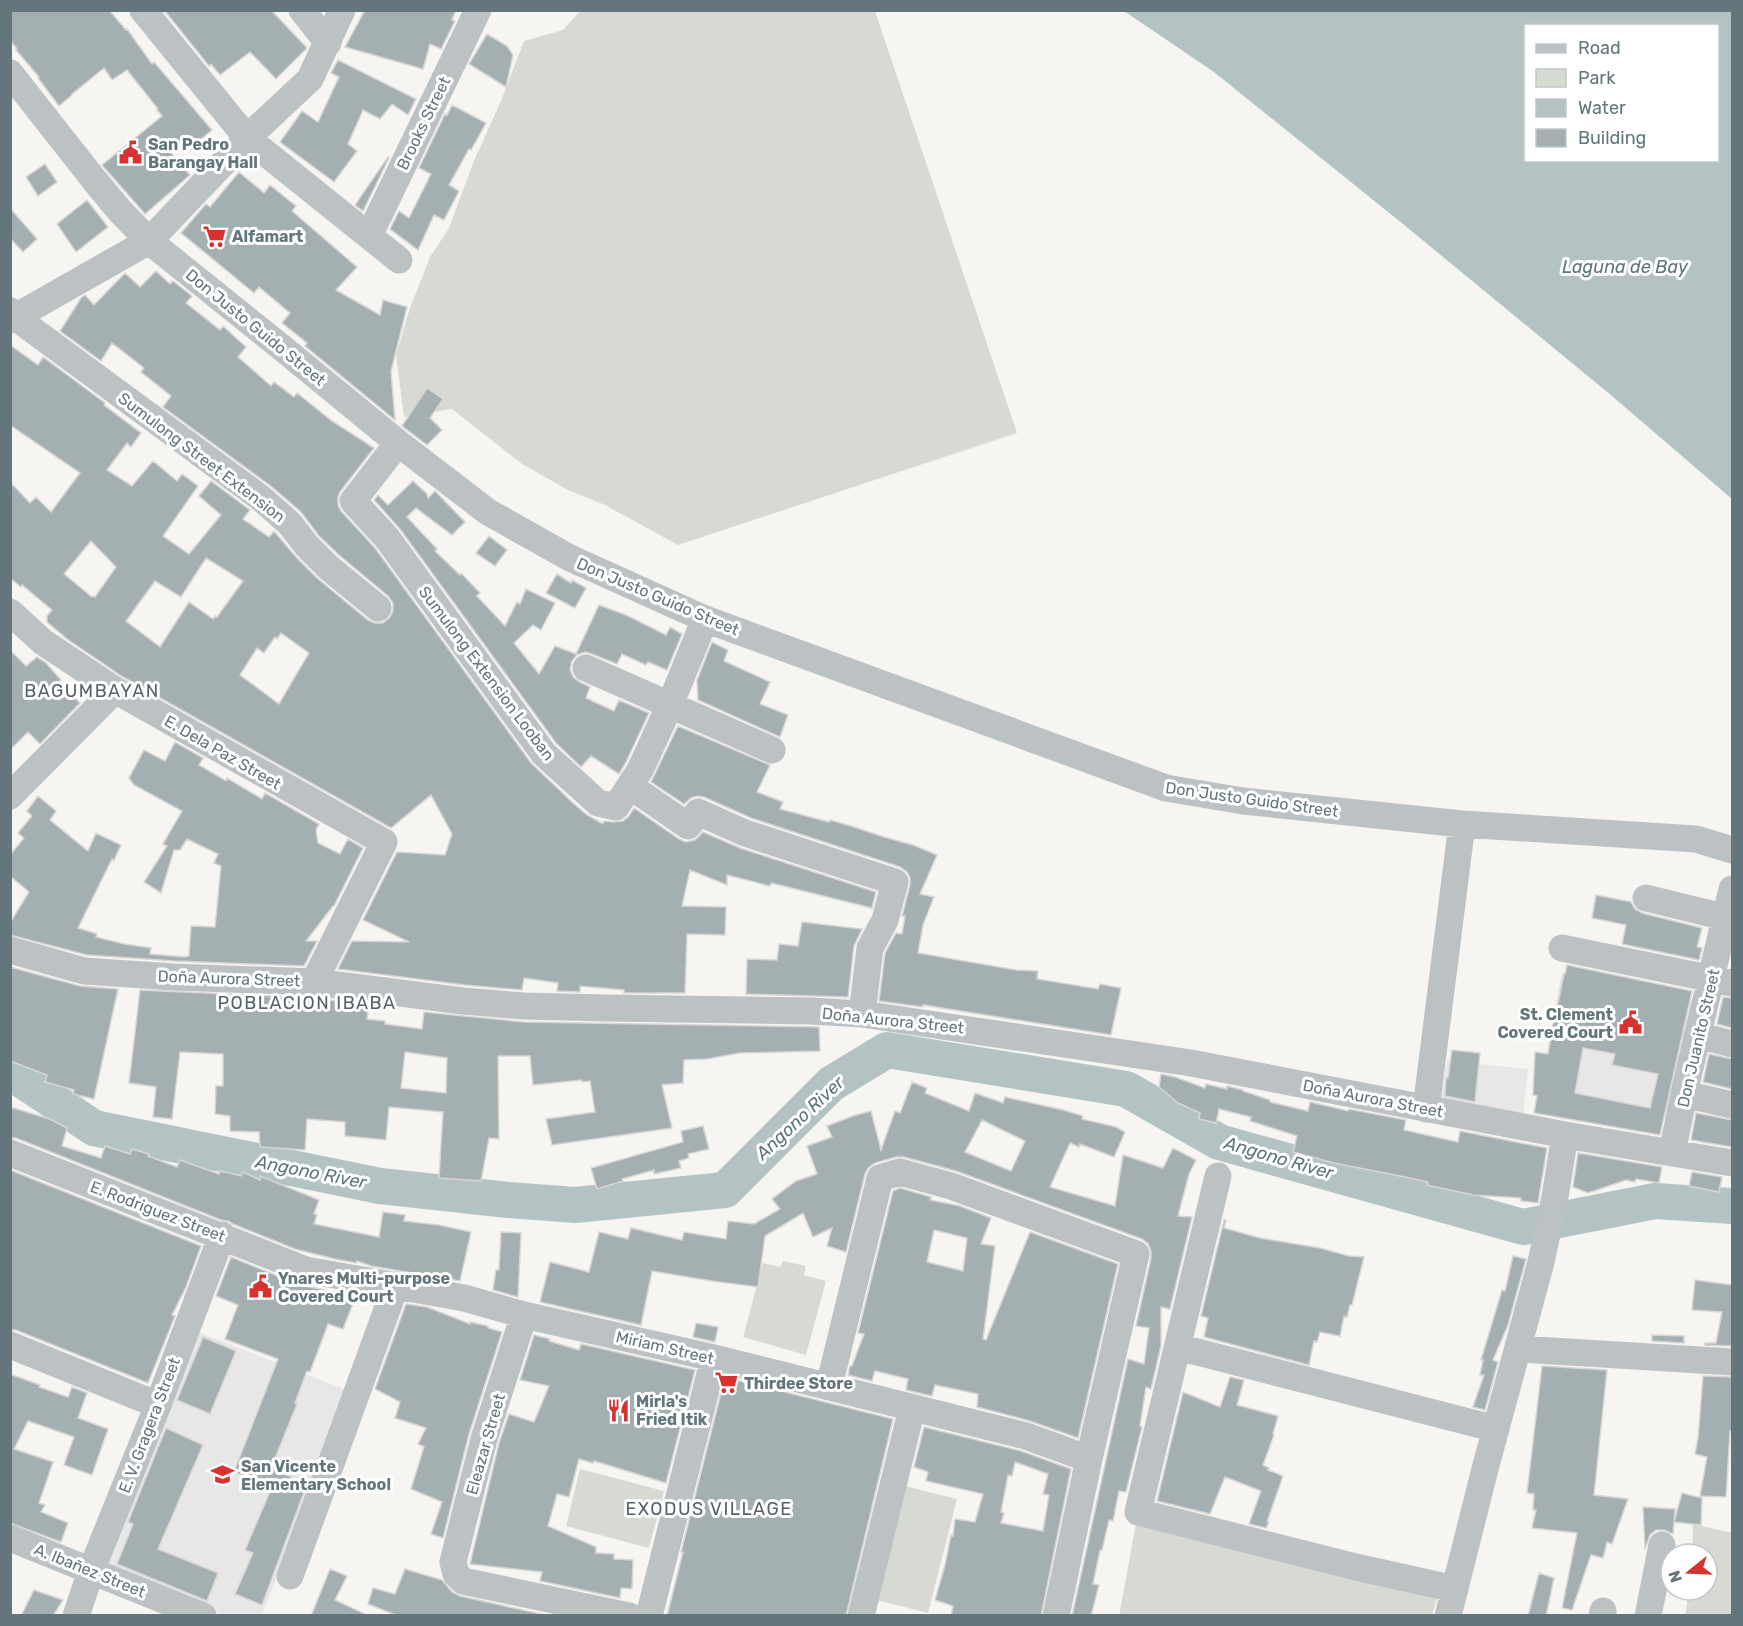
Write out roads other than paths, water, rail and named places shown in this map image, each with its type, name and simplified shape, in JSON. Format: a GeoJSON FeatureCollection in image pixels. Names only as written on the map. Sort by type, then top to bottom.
{"type":"FeatureCollection","features":[{"type":"Feature","properties":{"kind":"street"},"geometry":{"type":"LineString","coordinates":[[143,10],[246,138],[399,260]]}},
{"type":"Feature","properties":{"kind":"street"},"geometry":{"type":"LineString","coordinates":[[302,10],[328,43]]}},
{"type":"Feature","properties":{"kind":"street"},"geometry":{"type":"LineString","coordinates":[[12,316],[149,241],[246,138],[310,79],[342,10]]}},
{"type":"Feature","properties":{"kind":"street","name":"Brooks Street"},"geometry":{"type":"LineString","coordinates":[[369,236],[478,10]]}},
{"type":"Feature","properties":{"kind":"street","name":"Don Justo Guido Street"},"geometry":{"type":"LineString","coordinates":[[10,73],[95,181],[149,241],[398,443],[488,512],[570,558],[705,619],[1166,788],[1277,805],[1462,824],[1696,839],[1732,850]]}},
{"type":"Feature","properties":{"kind":"street","name":"Sumulong Street Extension"},"geometry":{"type":"LineString","coordinates":[[12,316],[262,499],[290,524],[307,546],[328,567],[378,608]]}},
{"type":"Feature","properties":{"kind":"street","name":"Sumulong Extension Looban"},"geometry":{"type":"LineString","coordinates":[[398,443],[352,501],[387,537],[544,754],[598,803],[616,807],[640,770],[670,705],[705,619]]}},
{"type":"Feature","properties":{"kind":"street","name":"E. Dela Paz Street"},"geometry":{"type":"LineString","coordinates":[[10,612],[43,642],[114,690],[384,842],[314,982]]}},
{"type":"Feature","properties":{"kind":"street"},"geometry":{"type":"LineString","coordinates":[[586,668],[772,750]]}},
{"type":"Feature","properties":{"kind":"street"},"geometry":{"type":"LineString","coordinates":[[10,796],[114,690]]}},
{"type":"Feature","properties":{"kind":"street"},"geometry":{"type":"LineString","coordinates":[[630,786],[688,826],[698,812],[745,833],[895,882],[885,920],[870,948],[862,1014]]}},
{"type":"Feature","properties":{"kind":"street"},"geometry":{"type":"LineString","coordinates":[[1426,1109],[1462,824]]}},
{"type":"Feature","properties":{"kind":"street","name":"Don Juanito Street"},"geometry":{"type":"LineString","coordinates":[[1672,1153],[1697,1035],[1722,981],[1732,889]]}},
{"type":"Feature","properties":{"kind":"street"},"geometry":{"type":"LineString","coordinates":[[1646,898],[1729,918]]}},
{"type":"Feature","properties":{"kind":"street"},"geometry":{"type":"LineString","coordinates":[[1562,948],[1722,981]]}},
{"type":"Feature","properties":{"kind":"street","name":"Doña Aurora Street"},"geometry":{"type":"LineString","coordinates":[[10,950],[84,971],[314,982],[422,997],[524,1005],[862,1014],[1191,1063],[1565,1135],[1732,1163]]}},
{"type":"Feature","properties":{"kind":"street"},"geometry":{"type":"LineString","coordinates":[[1697,1035],[1732,1044]]}},
{"type":"Feature","properties":{"kind":"street"},"geometry":{"type":"LineString","coordinates":[[1684,1094],[1732,1105]]}},
{"type":"Feature","properties":{"kind":"street"},"geometry":{"type":"LineString","coordinates":[[1448,1616],[1542,1259],[1565,1135]]}},
{"type":"Feature","properties":{"kind":"street","name":"E. Rodriguez Street"},"geometry":{"type":"LineString","coordinates":[[10,1153],[306,1270]]}},
{"type":"Feature","properties":{"kind":"street"},"geometry":{"type":"LineString","coordinates":[[829,1386],[880,1178],[900,1172],[951,1186],[1136,1254],[1056,1616]]}},
{"type":"Feature","properties":{"kind":"street"},"geometry":{"type":"LineString","coordinates":[[1218,1176],[1138,1512],[1356,1567],[1455,1589]]}},
{"type":"Feature","properties":{"kind":"street","name":"E. V. Gragera Street"},"geometry":{"type":"LineString","coordinates":[[76,1616],[91,1571],[158,1405],[222,1235]]}},
{"type":"Feature","properties":{"kind":"street","name":"Miriam Street"},"geometry":{"type":"LineString","coordinates":[[306,1270],[464,1298],[524,1315],[714,1358],[1026,1436],[1089,1459]]}},
{"type":"Feature","properties":{"kind":"street"},"geometry":{"type":"LineString","coordinates":[[290,1575],[396,1286]]}},
{"type":"Feature","properties":{"kind":"street","name":"Eleazar Street"},"geometry":{"type":"LineString","coordinates":[[524,1315],[484,1439],[453,1562],[456,1574],[463,1581],[629,1616]]}},
{"type":"Feature","properties":{"kind":"street"},"geometry":{"type":"LineString","coordinates":[[10,1345],[158,1405]]}},
{"type":"Feature","properties":{"kind":"street"},"geometry":{"type":"LineString","coordinates":[[1178,1347],[1496,1429]]}},
{"type":"Feature","properties":{"kind":"street"},"geometry":{"type":"LineString","coordinates":[[1519,1349],[1732,1362]]}},
{"type":"Feature","properties":{"kind":"street"},"geometry":{"type":"LineString","coordinates":[[649,1616],[714,1358]]}},
{"type":"Feature","properties":{"kind":"street"},"geometry":{"type":"LineString","coordinates":[[861,1616],[912,1408]]}},
{"type":"Feature","properties":{"kind":"street","name":"A. Ibañez Street"},"geometry":{"type":"LineString","coordinates":[[10,1538],[204,1616]]}},
{"type":"Feature","properties":{"kind":"street"},"geometry":{"type":"LineString","coordinates":[[1648,1616],[1659,1560]]}},
{"type":"Feature","properties":{"kind":"water","name":"Laguna de Bay"},"geometry":{"type":"Polygon","coordinates":[[[1124,11],[1732,11],[1732,499],[1612,396],[1214,72],[1124,11]]]}},
{"type":"Feature","properties":{"kind":"waterway","name":"Angono River"},"geometry":{"type":"LineString","coordinates":[[10,1072],[94,1128],[380,1186],[575,1205],[725,1190],[831,1084],[887,1050],[1126,1089],[1219,1142],[1523,1227],[1655,1201],[1732,1206]]}},
{"type":"Feature","properties":{"kind":"place","name":"San Pedro Barangay Hall"},"geometry":{"type":"Point","coordinates":[130,153]}},
{"type":"Feature","properties":{"kind":"place","name":"Alfamart"},"geometry":{"type":"Point","coordinates":[214,236]}},
{"type":"Feature","properties":{"kind":"place","name":"St. Clement Covered Court"},"geometry":{"type":"Point","coordinates":[1631,1023]}},
{"type":"Feature","properties":{"kind":"place","name":"Ynares Multi-purpose Covered Court"},"geometry":{"type":"Point","coordinates":[260,1287]}},
{"type":"Feature","properties":{"kind":"place","name":"Thirdee Store"},"geometry":{"type":"Point","coordinates":[726,1383]}},
{"type":"Feature","properties":{"kind":"place","name":"Mirla's Fried Itik"},"geometry":{"type":"Point","coordinates":[618,1410]}},
{"type":"Feature","properties":{"kind":"place","name":"San Vicente Elementary School"},"geometry":{"type":"Point","coordinates":[223,1475]}},
{"type":"Feature","properties":{"kind":"district","name":"BAGUMBAYAN"},"geometry":{"type":"Point","coordinates":[92,691]}},
{"type":"Feature","properties":{"kind":"district","name":"POBLACION IBABA"},"geometry":{"type":"Point","coordinates":[307,1003]}},
{"type":"Feature","properties":{"kind":"district","name":"EXODUS VILLAGE"},"geometry":{"type":"Point","coordinates":[709,1509]}}]}
